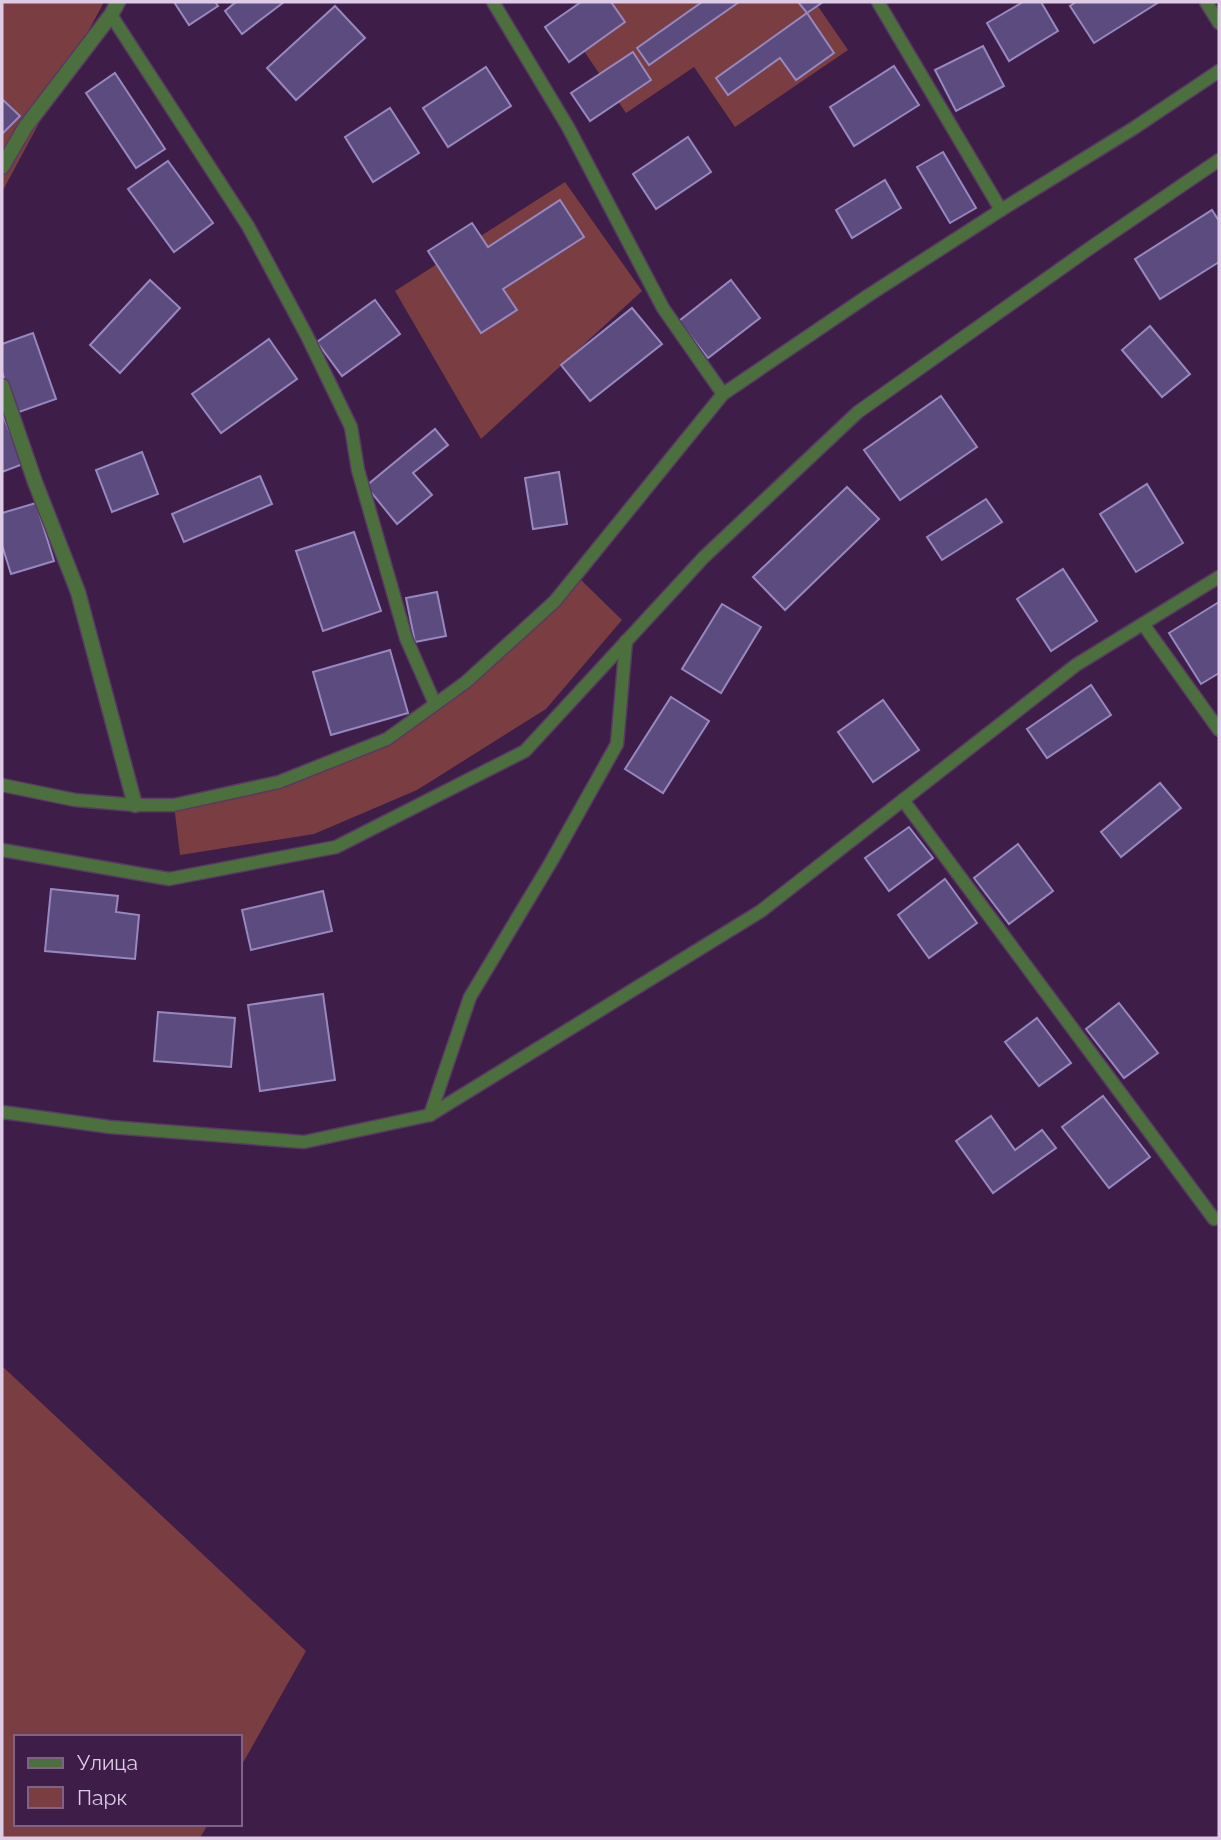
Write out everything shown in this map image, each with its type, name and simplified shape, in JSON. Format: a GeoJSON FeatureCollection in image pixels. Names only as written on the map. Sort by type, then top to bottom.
{"type":"FeatureCollection","features":[{"type":"Feature","properties":{"kind":"street"},"geometry":{"type":"LineString","coordinates":[[2,167],[26,126],[115,8]]}},
{"type":"Feature","properties":{"kind":"street"},"geometry":{"type":"LineString","coordinates":[[2,386],[35,482],[78,592],[135,805]]}},
{"type":"Feature","properties":{"kind":"lane"},"geometry":{"type":"LineString","coordinates":[[493,2],[568,127],[663,308],[723,394]]}},
{"type":"Feature","properties":{"kind":"lane"},"geometry":{"type":"LineString","coordinates":[[878,2],[1001,210]]}},
{"type":"Feature","properties":{"kind":"lane"},"geometry":{"type":"LineString","coordinates":[[1206,2],[1219,23]]}},
{"type":"Feature","properties":{"kind":"lane"},"geometry":{"type":"LineString","coordinates":[[115,8],[248,226],[307,336],[351,427],[358,470],[406,638],[435,704]]}},
{"type":"Feature","properties":{"kind":"lane"},"geometry":{"type":"LineString","coordinates":[[2,785],[75,800],[174,805],[279,782],[387,739],[466,682],[555,601],[723,394],[869,295],[1134,128],[1219,71]]}},
{"type":"Feature","properties":{"kind":"lane"},"geometry":{"type":"LineString","coordinates":[[2,849],[169,879],[336,847],[525,751],[704,557],[858,412],[1219,160]]}},
{"type":"Feature","properties":{"kind":"lane"},"geometry":{"type":"LineString","coordinates":[[2,1112],[110,1127],[304,1142],[430,1115],[761,911],[1076,665],[1219,577]]}},
{"type":"Feature","properties":{"kind":"lane"},"geometry":{"type":"LineString","coordinates":[[1143,624],[1219,730]]}},
{"type":"Feature","properties":{"kind":"lane"},"geometry":{"type":"LineString","coordinates":[[430,1115],[470,997],[551,862],[617,744],[626,641]]}},
{"type":"Feature","properties":{"kind":"lane"},"geometry":{"type":"LineString","coordinates":[[903,800],[1214,1219]]}},
{"type":"Feature","properties":{"kind":"green space"},"geometry":{"type":"Polygon","coordinates":[[[2,2],[104,2],[2,192],[2,2]]]}},
{"type":"Feature","properties":{"kind":"green space"},"geometry":{"type":"Polygon","coordinates":[[[610,2],[815,2],[848,50],[735,127],[694,67],[626,113],[569,29],[610,2]]]}},
{"type":"Feature","properties":{"kind":"green space"},"geometry":{"type":"Polygon","coordinates":[[[565,182],[642,291],[481,439],[395,291],[565,182]]]}},
{"type":"Feature","properties":{"kind":"green space"},"geometry":{"type":"Polygon","coordinates":[[[576,575],[622,620],[546,709],[417,790],[314,834],[180,855],[174,805],[279,782],[387,739],[466,682],[576,575]]]}},
{"type":"Feature","properties":{"kind":"green space"},"geometry":{"type":"Polygon","coordinates":[[[2,1366],[306,1651],[242,1764],[242,1735],[14,1735],[14,1826],[207,1826],[200,1838],[2,1838],[2,1366]]]}},
{"type":"Feature","properties":{"kind":"building"},"geometry":{"type":"Polygon","coordinates":[[[174,2],[215,2],[218,6],[189,25],[174,2]]]}},
{"type":"Feature","properties":{"kind":"building"},"geometry":{"type":"Polygon","coordinates":[[[236,2],[284,2],[242,34],[225,11],[236,2]]]}},
{"type":"Feature","properties":{"kind":"building"},"geometry":{"type":"Polygon","coordinates":[[[581,2],[611,2],[625,22],[569,62],[545,27],[581,2]]]}},
{"type":"Feature","properties":{"kind":"building"},"geometry":{"type":"Polygon","coordinates":[[[702,2],[739,2],[649,65],[637,48],[702,2]]]}},
{"type":"Feature","properties":{"kind":"building"},"geometry":{"type":"Polygon","coordinates":[[[798,2],[823,2],[807,13],[798,2]]]}},
{"type":"Feature","properties":{"kind":"building"},"geometry":{"type":"Polygon","coordinates":[[[1023,2],[1041,2],[1058,31],[1009,61],[987,23],[1023,2]]]}},
{"type":"Feature","properties":{"kind":"building"},"geometry":{"type":"Polygon","coordinates":[[[1076,2],[1159,2],[1094,43],[1070,6],[1076,2]]]}},
{"type":"Feature","properties":{"kind":"building"},"geometry":{"type":"Polygon","coordinates":[[[335,6],[365,38],[296,100],[267,68],[335,6]]]}},
{"type":"Feature","properties":{"kind":"building"},"geometry":{"type":"Polygon","coordinates":[[[807,13],[834,53],[796,80],[780,58],[728,95],[716,78],[807,13]]]}},
{"type":"Feature","properties":{"kind":"building"},"geometry":{"type":"Polygon","coordinates":[[[983,46],[1004,86],[956,111],[935,70],[983,46]]]}},
{"type":"Feature","properties":{"kind":"building"},"geometry":{"type":"Polygon","coordinates":[[[633,52],[651,80],[590,121],[571,93],[633,52]]]}},
{"type":"Feature","properties":{"kind":"building"},"geometry":{"type":"Polygon","coordinates":[[[894,66],[919,105],[854,146],[830,107],[894,66]]]}},
{"type":"Feature","properties":{"kind":"building"},"geometry":{"type":"Polygon","coordinates":[[[486,67],[511,106],[448,147],[423,108],[486,67]]]}},
{"type":"Feature","properties":{"kind":"building"},"geometry":{"type":"Polygon","coordinates":[[[115,73],[165,149],[136,168],[86,93],[115,73]]]}},
{"type":"Feature","properties":{"kind":"building"},"geometry":{"type":"Polygon","coordinates":[[[2,99],[20,116],[2,134],[2,99]]]}},
{"type":"Feature","properties":{"kind":"building"},"geometry":{"type":"Polygon","coordinates":[[[390,108],[419,153],[373,182],[345,137],[390,108]]]}},
{"type":"Feature","properties":{"kind":"building"},"geometry":{"type":"Polygon","coordinates":[[[688,137],[711,172],[656,209],[633,174],[688,137]]]}},
{"type":"Feature","properties":{"kind":"building"},"geometry":{"type":"Polygon","coordinates":[[[943,152],[976,208],[950,223],[917,167],[943,152]]]}},
{"type":"Feature","properties":{"kind":"building"},"geometry":{"type":"Polygon","coordinates":[[[168,161],[213,223],[174,252],[128,189],[168,161]]]}},
{"type":"Feature","properties":{"kind":"building"},"geometry":{"type":"Polygon","coordinates":[[[885,180],[901,208],[852,238],[836,210],[885,180]]]}},
{"type":"Feature","properties":{"kind":"building"},"geometry":{"type":"Polygon","coordinates":[[[560,200],[584,237],[503,289],[517,310],[481,333],[428,251],[472,223],[488,247],[560,200]]]}},
{"type":"Feature","properties":{"kind":"building"},"geometry":{"type":"Polygon","coordinates":[[[1212,210],[1219,221],[1219,262],[1160,299],[1135,259],[1212,210]]]}},
{"type":"Feature","properties":{"kind":"building"},"geometry":{"type":"Polygon","coordinates":[[[150,280],[180,308],[120,373],[90,345],[150,280]]]}},
{"type":"Feature","properties":{"kind":"building"},"geometry":{"type":"Polygon","coordinates":[[[731,280],[760,318],[708,358],[679,321],[731,280]]]}},
{"type":"Feature","properties":{"kind":"building"},"geometry":{"type":"Polygon","coordinates":[[[375,300],[400,334],[342,376],[317,342],[375,300]]]}},
{"type":"Feature","properties":{"kind":"building"},"geometry":{"type":"Polygon","coordinates":[[[632,308],[662,344],[590,401],[561,365],[632,308]]]}},
{"type":"Feature","properties":{"kind":"building"},"geometry":{"type":"Polygon","coordinates":[[[1150,326],[1190,374],[1162,397],[1122,350],[1150,326]]]}},
{"type":"Feature","properties":{"kind":"building"},"geometry":{"type":"Polygon","coordinates":[[[33,333],[56,399],[16,413],[2,372],[2,344],[33,333]]]}},
{"type":"Feature","properties":{"kind":"building"},"geometry":{"type":"Polygon","coordinates":[[[269,339],[297,379],[221,433],[192,394],[269,339]]]}},
{"type":"Feature","properties":{"kind":"building"},"geometry":{"type":"Polygon","coordinates":[[[941,396],[977,447],[900,500],[864,450],[941,396]]]}},
{"type":"Feature","properties":{"kind":"building"},"geometry":{"type":"Polygon","coordinates":[[[2,413],[23,464],[2,472],[2,413]]]}},
{"type":"Feature","properties":{"kind":"building"},"geometry":{"type":"Polygon","coordinates":[[[435,429],[448,445],[413,473],[432,495],[397,524],[366,486],[435,429]]]}},
{"type":"Feature","properties":{"kind":"building"},"geometry":{"type":"Polygon","coordinates":[[[142,452],[158,494],[112,512],[96,470],[142,452]]]}},
{"type":"Feature","properties":{"kind":"building"},"geometry":{"type":"Polygon","coordinates":[[[559,472],[567,524],[533,529],[525,478],[559,472]]]}},
{"type":"Feature","properties":{"kind":"building"},"geometry":{"type":"Polygon","coordinates":[[[260,476],[272,504],[184,542],[172,514],[260,476]]]}},
{"type":"Feature","properties":{"kind":"building"},"geometry":{"type":"Polygon","coordinates":[[[1147,484],[1183,543],[1136,572],[1100,514],[1147,484]]]}},
{"type":"Feature","properties":{"kind":"building"},"geometry":{"type":"Polygon","coordinates":[[[847,487],[879,519],[785,610],[753,577],[847,487]]]}},
{"type":"Feature","properties":{"kind":"building"},"geometry":{"type":"Polygon","coordinates":[[[986,499],[1002,522],[942,560],[927,537],[986,499]]]}},
{"type":"Feature","properties":{"kind":"building"},"geometry":{"type":"Polygon","coordinates":[[[36,503],[54,561],[11,574],[2,545],[2,513],[36,503]]]}},
{"type":"Feature","properties":{"kind":"building"},"geometry":{"type":"Polygon","coordinates":[[[354,532],[381,611],[323,631],[296,551],[354,532]]]}},
{"type":"Feature","properties":{"kind":"building"},"geometry":{"type":"Polygon","coordinates":[[[1063,569],[1097,621],[1051,651],[1017,599],[1063,569]]]}},
{"type":"Feature","properties":{"kind":"building"},"geometry":{"type":"Polygon","coordinates":[[[437,592],[446,636],[415,642],[406,598],[437,592]]]}},
{"type":"Feature","properties":{"kind":"building"},"geometry":{"type":"Polygon","coordinates":[[[1219,602],[1219,673],[1201,684],[1169,633],[1219,602]]]}},
{"type":"Feature","properties":{"kind":"building"},"geometry":{"type":"Polygon","coordinates":[[[722,604],[761,627],[721,693],[682,669],[722,604]]]}},
{"type":"Feature","properties":{"kind":"building"},"geometry":{"type":"Polygon","coordinates":[[[390,650],[408,713],[331,735],[313,672],[390,650]]]}},
{"type":"Feature","properties":{"kind":"building"},"geometry":{"type":"Polygon","coordinates":[[[1091,685],[1111,715],[1047,758],[1027,729],[1091,685]]]}},
{"type":"Feature","properties":{"kind":"building"},"geometry":{"type":"Polygon","coordinates":[[[671,697],[709,721],[663,793],[625,769],[671,697]]]}},
{"type":"Feature","properties":{"kind":"building"},"geometry":{"type":"Polygon","coordinates":[[[883,700],[919,750],[873,782],[838,732],[883,700]]]}},
{"type":"Feature","properties":{"kind":"building"},"geometry":{"type":"Polygon","coordinates":[[[1160,783],[1181,808],[1121,857],[1101,832],[1160,783]]]}},
{"type":"Feature","properties":{"kind":"building"},"geometry":{"type":"Polygon","coordinates":[[[909,827],[933,858],[889,891],[865,858],[909,827]]]}},
{"type":"Feature","properties":{"kind":"building"},"geometry":{"type":"Polygon","coordinates":[[[1018,844],[1053,891],[1009,924],[974,878],[1018,844]]]}},
{"type":"Feature","properties":{"kind":"building"},"geometry":{"type":"Polygon","coordinates":[[[945,879],[977,923],[929,958],[898,915],[945,879]]]}},
{"type":"Feature","properties":{"kind":"building"},"geometry":{"type":"Polygon","coordinates":[[[51,889],[118,896],[116,912],[139,915],[135,959],[45,951],[51,889]]]}},
{"type":"Feature","properties":{"kind":"building"},"geometry":{"type":"Polygon","coordinates":[[[323,891],[332,931],[251,950],[242,910],[323,891]]]}},
{"type":"Feature","properties":{"kind":"building"},"geometry":{"type":"Polygon","coordinates":[[[323,994],[335,1080],[260,1091],[248,1005],[323,994]]]}},
{"type":"Feature","properties":{"kind":"building"},"geometry":{"type":"Polygon","coordinates":[[[1119,1003],[1158,1053],[1124,1078],[1086,1029],[1119,1003]]]}},
{"type":"Feature","properties":{"kind":"building"},"geometry":{"type":"Polygon","coordinates":[[[158,1012],[235,1018],[231,1067],[154,1061],[158,1012]]]}},
{"type":"Feature","properties":{"kind":"building"},"geometry":{"type":"Polygon","coordinates":[[[1037,1018],[1071,1063],[1039,1086],[1005,1042],[1037,1018]]]}},
{"type":"Feature","properties":{"kind":"building"},"geometry":{"type":"Polygon","coordinates":[[[1103,1096],[1150,1157],[1109,1188],[1062,1127],[1103,1096]]]}},
{"type":"Feature","properties":{"kind":"building"},"geometry":{"type":"Polygon","coordinates":[[[991,1116],[1015,1150],[1042,1130],[1056,1148],[993,1193],[956,1141],[991,1116]]]}}]}
